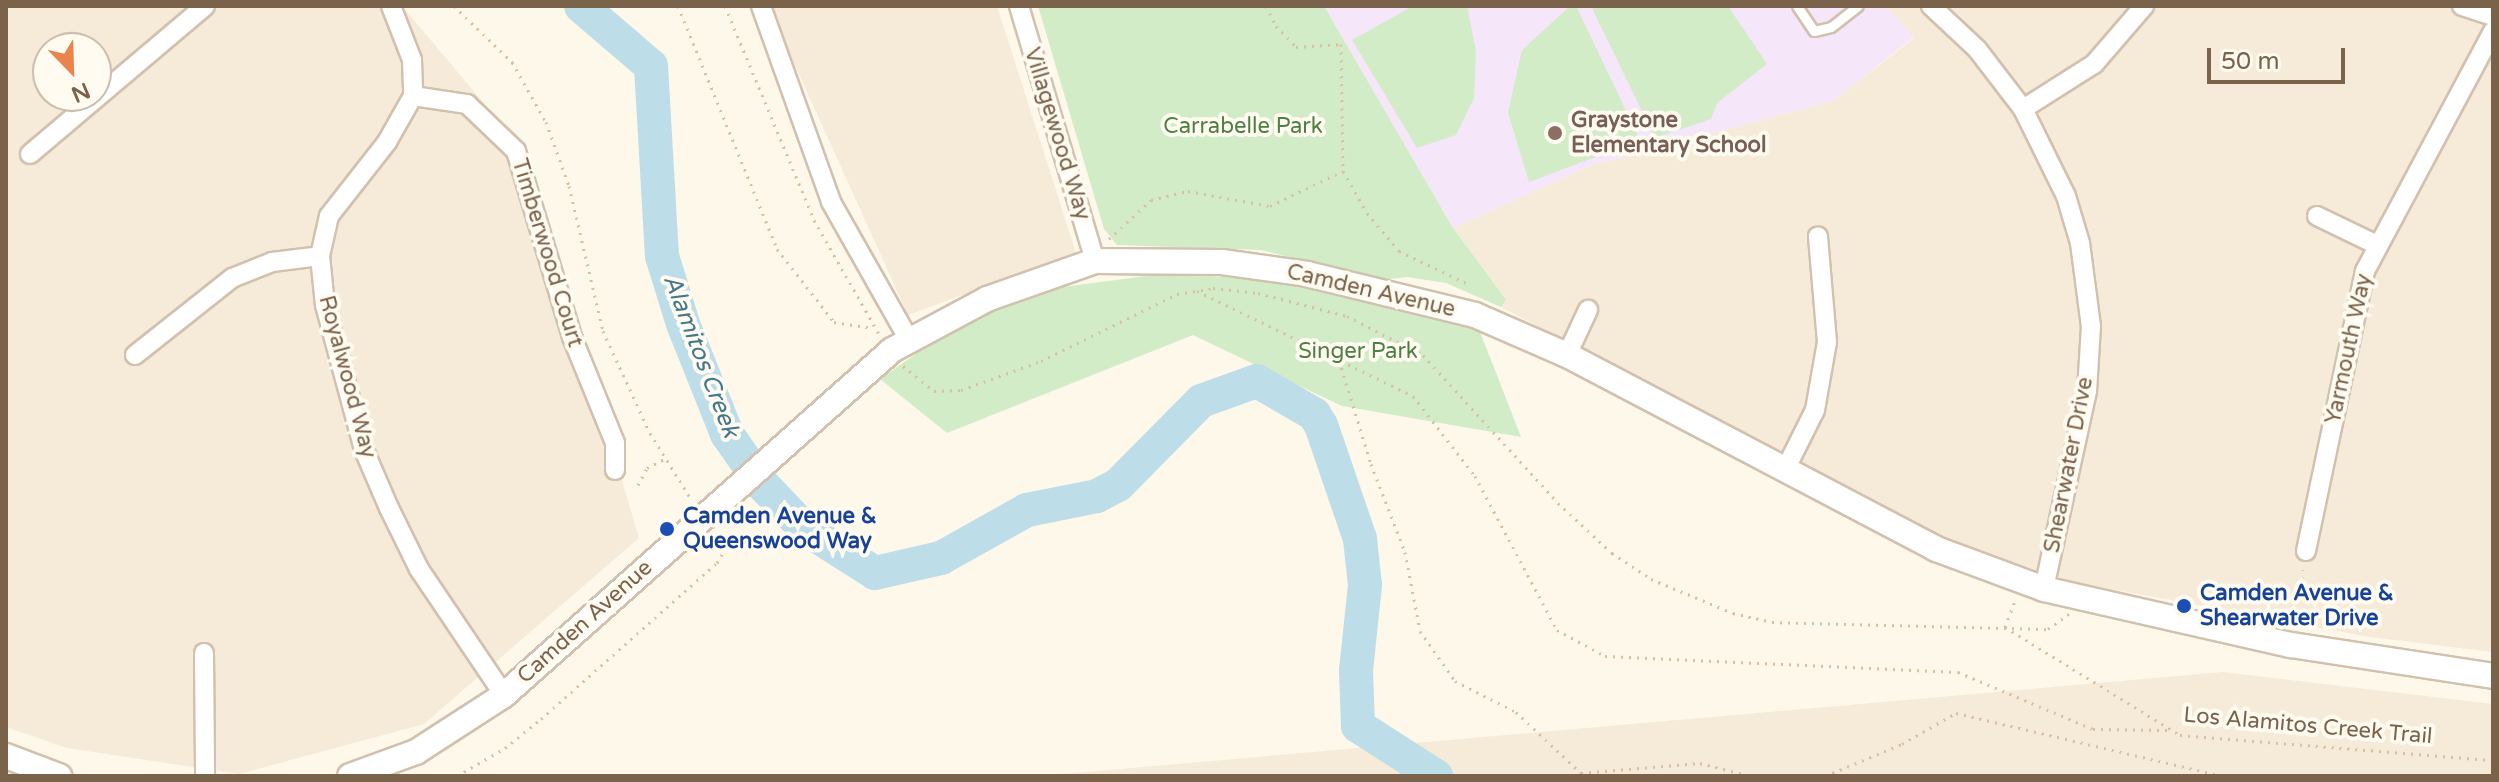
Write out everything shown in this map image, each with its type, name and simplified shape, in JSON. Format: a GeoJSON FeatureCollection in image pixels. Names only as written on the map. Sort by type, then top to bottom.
{"type":"FeatureCollection","features":[{"type":"Feature","properties":{"kind":"street"},"geometry":{"type":"LineString","coordinates":[[30,154],[205,6]]}},
{"type":"Feature","properties":{"kind":"street"},"geometry":{"type":"LineString","coordinates":[[391,6],[412,60],[413,96]]}},
{"type":"Feature","properties":{"kind":"street"},"geometry":{"type":"LineString","coordinates":[[761,6],[831,202],[909,340]]}},
{"type":"Feature","properties":{"kind":"street","name":"Villagewood Way"},"geometry":{"type":"LineString","coordinates":[[1019,6],[1095,261]]}},
{"type":"Feature","properties":{"kind":"street","name":"Shearwater Drive"},"geometry":{"type":"LineString","coordinates":[[1931,6],[1977,49],[2023,109],[2070,208],[2091,326],[2087,391],[2033,585]]}},
{"type":"Feature","properties":{"kind":"street"},"geometry":{"type":"LineString","coordinates":[[2023,109],[2094,64],[2144,6]]}},
{"type":"Feature","properties":{"kind":"street"},"geometry":{"type":"LineString","coordinates":[[2462,6],[2493,16]]}},
{"type":"Feature","properties":{"kind":"street","name":"Yarmouth Way"},"geometry":{"type":"LineString","coordinates":[[2306,551],[2365,271],[2493,31]]}},
{"type":"Feature","properties":{"kind":"street","name":"Royalwood Way"},"geometry":{"type":"LineString","coordinates":[[413,96],[387,142],[329,216],[320,256],[325,305],[364,450],[419,569],[504,695]]}},
{"type":"Feature","properties":{"kind":"street","name":"Timberwood Court"},"geometry":{"type":"LineString","coordinates":[[413,96],[467,104],[516,151],[572,337],[615,443],[615,470]]}},
{"type":"Feature","properties":{"kind":"street"},"geometry":{"type":"LineString","coordinates":[[2317,216],[2377,245]]}},
{"type":"Feature","properties":{"kind":"street"},"geometry":{"type":"LineString","coordinates":[[1785,470],[1815,410],[1827,342],[1818,236]]}},
{"type":"Feature","properties":{"kind":"street"},"geometry":{"type":"LineString","coordinates":[[135,355],[232,278],[272,262],[320,256]]}},
{"type":"Feature","properties":{"kind":"street","name":"Camden Avenue"},"geometry":{"type":"LineString","coordinates":[[350,776],[416,752],[504,695],[713,516],[844,389],[909,340],[987,299],[1095,261],[1222,262],[1307,274],[1475,315],[1567,355],[1936,549],[2033,585],[2291,645],[2493,676]]}},
{"type":"Feature","properties":{"kind":"street"},"geometry":{"type":"LineString","coordinates":[[1567,355],[1588,310]]}},
{"type":"Feature","properties":{"kind":"street"},"geometry":{"type":"LineString","coordinates":[[204,653],[205,776]]}},
{"type":"Feature","properties":{"kind":"street"},"geometry":{"type":"LineString","coordinates":[[6,756],[59,776]]}},
{"type":"Feature","properties":{"kind":"lane"},"geometry":{"type":"LineString","coordinates":[[1797,6],[1814,31],[1831,27],[1858,6]]}},
{"type":"Feature","properties":{"kind":"path"},"geometry":{"type":"LineString","coordinates":[[454,6],[512,62],[546,122],[569,186],[603,331],[665,459],[713,516],[725,549],[717,563],[541,719],[505,748],[457,776]]}},
{"type":"Feature","properties":{"kind":"path"},"geometry":{"type":"LineString","coordinates":[[678,6],[749,170],[777,249],[834,322],[873,328]]}},
{"type":"Feature","properties":{"kind":"path"},"geometry":{"type":"LineString","coordinates":[[725,6],[814,220],[873,328],[882,335]]}},
{"type":"Feature","properties":{"kind":"path"},"geometry":{"type":"LineString","coordinates":[[1266,6],[1276,26],[1296,47],[1341,44],[1343,171],[1399,251],[1466,283]]}},
{"type":"Feature","properties":{"kind":"path"},"geometry":{"type":"LineString","coordinates":[[1095,261],[1107,241],[1151,200],[1188,191],[1270,206],[1343,171]]}},
{"type":"Feature","properties":{"kind":"path"},"geometry":{"type":"LineString","coordinates":[[903,366],[934,391],[961,390],[1041,361],[1194,290],[1227,289],[1324,309],[1403,342],[1442,372],[1581,526],[1634,570],[1680,591],[1772,622],[2005,627],[2057,626],[2068,617],[2075,596]]}},
{"type":"Feature","properties":{"kind":"path"},"geometry":{"type":"LineString","coordinates":[[1194,290],[1413,396],[1475,476],[1557,630],[1605,656],[1958,672],[2093,729],[2169,730]]}},
{"type":"Feature","properties":{"kind":"path"},"geometry":{"type":"LineString","coordinates":[[1339,360],[1371,464],[1405,552],[1420,631],[1455,681],[1516,712],[1581,773],[1700,763],[1751,776]]}},
{"type":"Feature","properties":{"kind":"path"},"geometry":{"type":"LineString","coordinates":[[638,485],[647,468],[665,459]]}},
{"type":"Feature","properties":{"kind":"path"},"geometry":{"type":"LineString","coordinates":[[2291,645],[2306,551]]}},
{"type":"Feature","properties":{"kind":"path"},"geometry":{"type":"LineString","coordinates":[[2005,627],[2033,585]]}},
{"type":"Feature","properties":{"kind":"path","name":"Los Alamitos Creek Trail"},"geometry":{"type":"LineString","coordinates":[[2005,627],[2169,730],[2493,760]]}},
{"type":"Feature","properties":{"kind":"path"},"geometry":{"type":"LineString","coordinates":[[1825,776],[1902,744],[1956,713],[2222,776]]}},
{"type":"Feature","properties":{"kind":"shaded area"},"geometry":{"type":"Polygon","coordinates":[[[6,6],[402,6],[525,152],[639,538],[424,724],[239,774],[67,748],[6,727],[6,6]]]}},
{"type":"Feature","properties":{"kind":"shaded area"},"geometry":{"type":"Polygon","coordinates":[[[768,6],[997,6],[1076,253],[908,315],[768,6]]]}},
{"type":"Feature","properties":{"kind":"shaded area","name":"Graystone Elementary School"},"geometry":{"type":"Polygon","coordinates":[[[1324,6],[1886,6],[1914,37],[1833,101],[1590,166],[1453,228],[1324,6]]]}},
{"type":"Feature","properties":{"kind":"shaded area"},"geometry":{"type":"Polygon","coordinates":[[[1886,6],[2493,6],[2493,652],[2370,637],[2073,582],[1948,540],[1501,307],[1506,298],[1453,228],[1590,166],[1833,101],[1914,38],[1886,6]]]}},
{"type":"Feature","properties":{"kind":"shaded area"},"geometry":{"type":"Polygon","coordinates":[[[2223,672],[2493,704],[2493,776],[1041,776],[2223,672]]]}},
{"type":"Feature","properties":{"kind":"green space","name":"Carrabelle Park"},"geometry":{"type":"Polygon","coordinates":[[[1038,6],[1324,6],[1453,228],[1506,299],[1501,307],[1446,283],[1407,277],[1381,280],[1261,250],[1117,245],[1104,229],[1038,6]]]}},
{"type":"Feature","properties":{"kind":"green space"},"geometry":{"type":"Polygon","coordinates":[[[1413,6],[1467,6],[1476,52],[1474,98],[1456,135],[1417,148],[1352,40],[1413,6]]]}},
{"type":"Feature","properties":{"kind":"green space"},"geometry":{"type":"Polygon","coordinates":[[[1570,6],[1576,6],[1640,140],[1529,182],[1508,113],[1522,50],[1570,6]]]}},
{"type":"Feature","properties":{"kind":"green space"},"geometry":{"type":"Polygon","coordinates":[[[1591,6],[1728,6],[1767,64],[1717,103],[1711,119],[1655,138],[1591,6]]]}},
{"type":"Feature","properties":{"kind":"green space","name":"Singer Park"},"geometry":{"type":"Polygon","coordinates":[[[1169,273],[1309,283],[1477,324],[1521,437],[1342,406],[1193,335],[947,433],[880,379],[959,324],[1063,287],[1169,273]]]}},
{"type":"Feature","properties":{"kind":"waterway","name":"Alamitos Creek"},"geometry":{"type":"LineString","coordinates":[[581,6],[651,66],[662,256],[683,324],[727,434],[762,484],[804,528],[875,573],[941,558],[1027,510],[1097,496],[1118,485],[1201,401],[1257,381],[1314,414],[1321,425],[1360,539],[1365,585],[1356,671],[1358,726],[1436,776]]}},
{"type":"Feature","properties":{"kind":"place","name":"Graystone Elementary School"},"geometry":{"type":"Point","coordinates":[1555,133]}},
{"type":"Feature","properties":{"kind":"place","name":"Camden Avenue & Queenswood Way"},"geometry":{"type":"Point","coordinates":[667,529]}},
{"type":"Feature","properties":{"kind":"place","name":"Camden Avenue & Shearwater Drive"},"geometry":{"type":"Point","coordinates":[2184,606]}}]}
